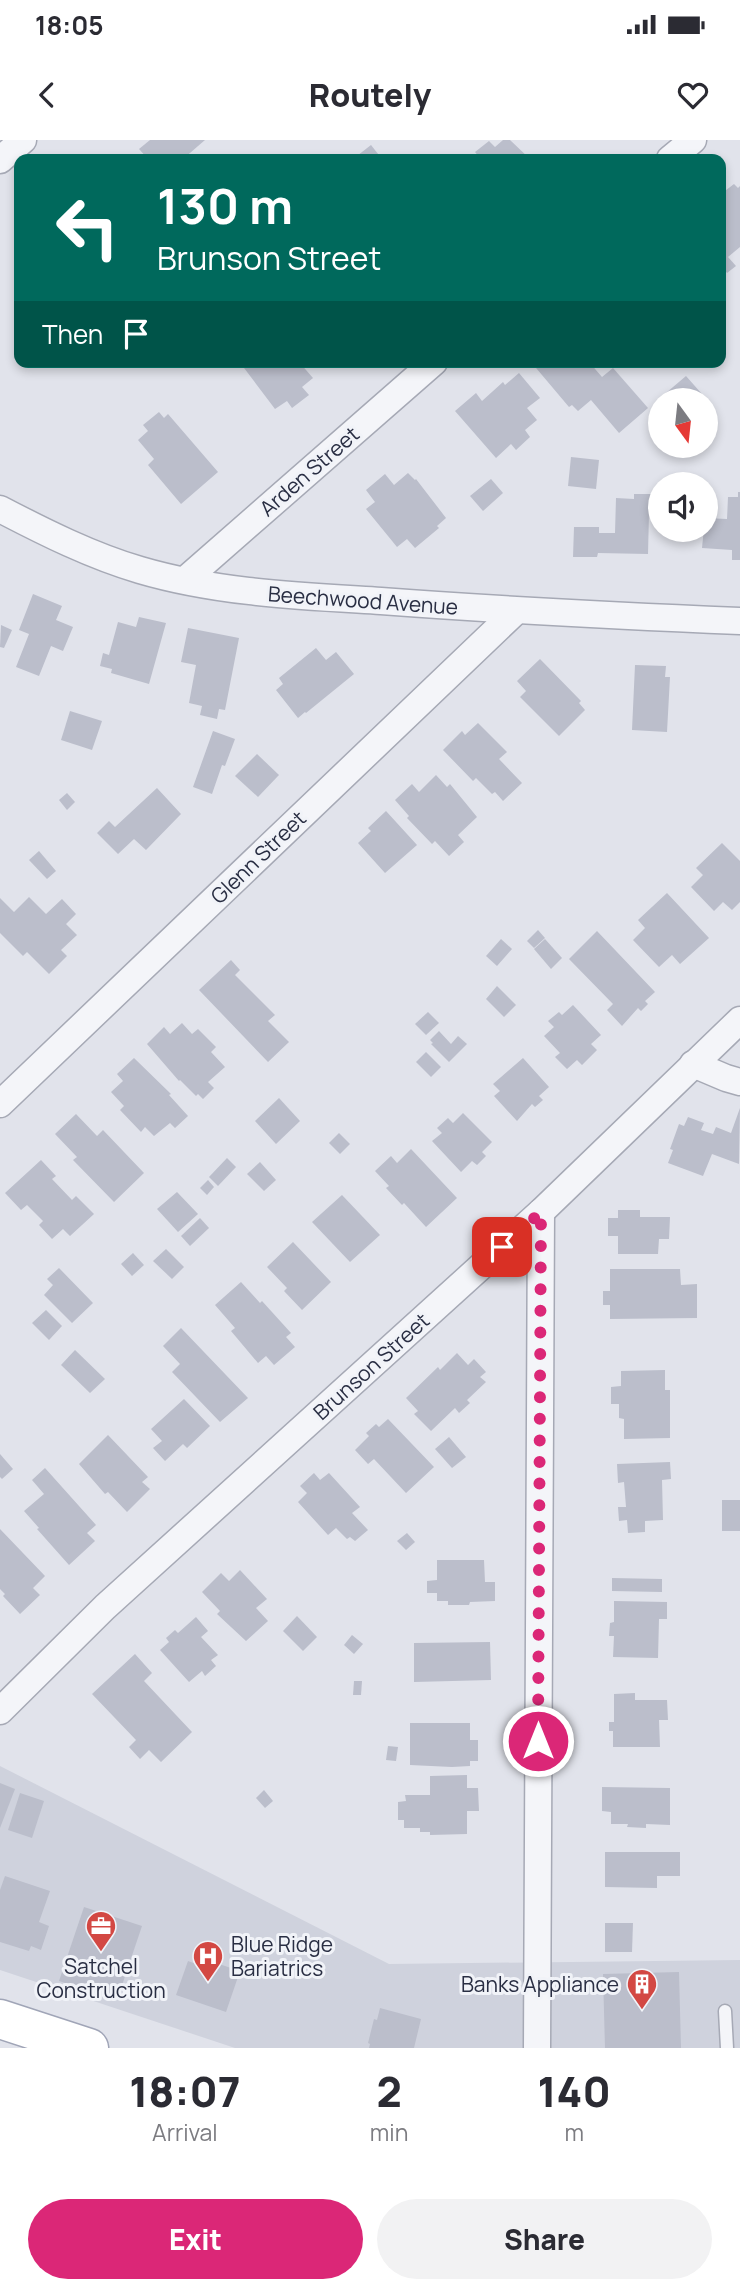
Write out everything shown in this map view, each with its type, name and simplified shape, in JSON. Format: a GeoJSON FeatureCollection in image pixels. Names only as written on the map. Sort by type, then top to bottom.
{"type":"FeatureCollection","features":[{"type":"Feature","properties":{"kind":"main road"},"geometry":{"type":"LineString","coordinates":[[0,2019],[89,2048]]}},
{"type":"Feature","properties":{"kind":"street"},"geometry":{"type":"LineString","coordinates":[[0,160],[23,140]]}},
{"type":"Feature","properties":{"kind":"street"},"geometry":{"type":"LineString","coordinates":[[676,154],[693,140]]}},
{"type":"Feature","properties":{"kind":"street","name":"Arden Street"},"geometry":{"type":"LineString","coordinates":[[185,580],[427,368]]}},
{"type":"Feature","properties":{"kind":"street","name":"Beechwood Avenue"},"geometry":{"type":"LineString","coordinates":[[0,509],[34,527],[140,570],[263,593],[516,611],[740,621]]}},
{"type":"Feature","properties":{"kind":"street","name":"Glenn Street"},"geometry":{"type":"LineString","coordinates":[[0,1104],[516,611]]}},
{"type":"Feature","properties":{"kind":"street","name":"Brunson Street"},"geometry":{"type":"LineString","coordinates":[[0,1711],[106,1606],[541,1212],[740,1020]]}},
{"type":"Feature","properties":{"kind":"street"},"geometry":{"type":"LineString","coordinates":[[693,1064],[726,1079],[740,1082]]}},
{"type":"Feature","properties":{"kind":"street"},"geometry":{"type":"LineString","coordinates":[[537,2048],[541,1212]]}},
{"type":"Feature","properties":{"kind":"lane"},"geometry":{"type":"LineString","coordinates":[[725,2011],[727,2048]]}},
{"type":"Feature","properties":{"kind":"shaded area"},"geometry":{"type":"Polygon","coordinates":[[[0,1766],[389,1964],[740,1960],[740,2048],[235,2048],[0,1970],[0,1766]]]}},
{"type":"Feature","properties":{"kind":"building"},"geometry":{"type":"Polygon","coordinates":[[[150,140],[205,140],[189,154],[144,154],[139,149],[150,140]]]}},
{"type":"Feature","properties":{"kind":"building"},"geometry":{"type":"Polygon","coordinates":[[[503,140],[510,140],[525,154],[475,152],[489,141],[495,147],[503,140]]]}},
{"type":"Feature","properties":{"kind":"building"},"geometry":{"type":"Polygon","coordinates":[[[371,145],[378,154],[359,154],[371,145]]]}},
{"type":"Feature","properties":{"kind":"building"},"geometry":{"type":"Polygon","coordinates":[[[734,184],[738,188],[740,186],[740,247],[728,257],[736,266],[727,273],[726,272],[726,190],[734,184]]]}},
{"type":"Feature","properties":{"kind":"building"},"geometry":{"type":"Polygon","coordinates":[[[244,368],[304,368],[313,378],[302,387],[309,395],[292,408],[287,401],[275,409],[244,368]]]}},
{"type":"Feature","properties":{"kind":"building"},"geometry":{"type":"Polygon","coordinates":[[[536,368],[594,368],[602,377],[613,368],[648,408],[619,433],[591,400],[578,411],[572,405],[569,407],[536,368]]]}},
{"type":"Feature","properties":{"kind":"building"},"geometry":{"type":"Polygon","coordinates":[[[519,373],[540,398],[527,408],[537,420],[525,430],[530,437],[516,450],[511,444],[496,458],[455,411],[476,393],[482,401],[503,382],[505,385],[519,373]]]}},
{"type":"Feature","properties":{"kind":"building"},"geometry":{"type":"Polygon","coordinates":[[[686,376],[697,388],[672,388],[686,376]]]}},
{"type":"Feature","properties":{"kind":"building"},"geometry":{"type":"Polygon","coordinates":[[[159,412],[164,418],[168,414],[218,472],[181,504],[148,465],[154,459],[138,440],[148,431],[143,425],[159,412]]]}},
{"type":"Feature","properties":{"kind":"building"},"geometry":{"type":"Polygon","coordinates":[[[571,457],[599,460],[596,489],[568,486],[571,457]]]}},
{"type":"Feature","properties":{"kind":"building"},"geometry":{"type":"Polygon","coordinates":[[[408,473],[416,479],[446,518],[437,526],[439,528],[415,548],[407,539],[397,547],[366,509],[375,502],[366,490],[385,474],[394,485],[408,473]]]}},
{"type":"Feature","properties":{"kind":"building"},"geometry":{"type":"Polygon","coordinates":[[[491,479],[503,493],[483,511],[470,496],[491,479]]]}},
{"type":"Feature","properties":{"kind":"building"},"geometry":{"type":"Polygon","coordinates":[[[740,492],[740,560],[732,560],[732,550],[702,548],[703,542],[718,542],[718,519],[727,519],[728,497],[738,497],[740,492]]]}},
{"type":"Feature","properties":{"kind":"building"},"geometry":{"type":"Polygon","coordinates":[[[634,494],[648,494],[648,554],[598,553],[597,557],[573,557],[574,527],[599,527],[599,533],[615,533],[616,498],[634,499],[634,494]]]}},
{"type":"Feature","properties":{"kind":"building"},"geometry":{"type":"Polygon","coordinates":[[[33,594],[62,606],[56,620],[73,627],[63,651],[51,646],[39,676],[16,667],[29,634],[19,630],[33,594]]]}},
{"type":"Feature","properties":{"kind":"building"},"geometry":{"type":"Polygon","coordinates":[[[139,617],[166,623],[149,684],[111,673],[112,669],[100,666],[103,653],[109,655],[118,622],[136,627],[139,617]]]}},
{"type":"Feature","properties":{"kind":"building"},"geometry":{"type":"Polygon","coordinates":[[[1,625],[12,630],[4,648],[0,647],[1,625]]]}},
{"type":"Feature","properties":{"kind":"building"},"geometry":{"type":"Polygon","coordinates":[[[188,628],[239,638],[225,710],[219,709],[217,719],[200,715],[202,706],[189,703],[196,665],[181,662],[188,628]]]}},
{"type":"Feature","properties":{"kind":"building"},"geometry":{"type":"Polygon","coordinates":[[[316,648],[326,660],[336,652],[354,674],[298,718],[276,690],[283,684],[279,678],[316,648]]]}},
{"type":"Feature","properties":{"kind":"building"},"geometry":{"type":"Polygon","coordinates":[[[540,659],[581,701],[579,703],[585,710],[559,736],[520,697],[526,691],[517,681],[540,659]]]}},
{"type":"Feature","properties":{"kind":"building"},"geometry":{"type":"Polygon","coordinates":[[[635,665],[666,666],[665,677],[670,677],[667,732],[632,730],[635,665]]]}},
{"type":"Feature","properties":{"kind":"building"},"geometry":{"type":"Polygon","coordinates":[[[70,711],[102,721],[92,750],[61,740],[70,711]]]}},
{"type":"Feature","properties":{"kind":"building"},"geometry":{"type":"Polygon","coordinates":[[[478,723],[507,752],[499,759],[522,783],[503,801],[476,778],[473,781],[443,750],[462,731],[465,735],[478,723]]]}},
{"type":"Feature","properties":{"kind":"building"},"geometry":{"type":"Polygon","coordinates":[[[213,731],[235,739],[212,794],[193,787],[213,731]]]}},
{"type":"Feature","properties":{"kind":"building"},"geometry":{"type":"Polygon","coordinates":[[[257,754],[279,775],[258,797],[235,776],[257,754]]]}},
{"type":"Feature","properties":{"kind":"building"},"geometry":{"type":"Polygon","coordinates":[[[436,775],[447,787],[450,784],[477,817],[458,835],[464,842],[449,856],[435,841],[432,844],[407,818],[409,816],[395,800],[412,784],[419,792],[436,775]]]}},
{"type":"Feature","properties":{"kind":"building"},"geometry":{"type":"Polygon","coordinates":[[[157,788],[181,814],[146,850],[134,839],[118,854],[97,833],[109,821],[115,827],[157,788]]]}},
{"type":"Feature","properties":{"kind":"building"},"geometry":{"type":"Polygon","coordinates":[[[67,793],[75,802],[67,810],[59,800],[67,793]]]}},
{"type":"Feature","properties":{"kind":"building"},"geometry":{"type":"Polygon","coordinates":[[[386,811],[417,845],[385,873],[358,843],[371,831],[368,828],[386,811]]]}},
{"type":"Feature","properties":{"kind":"building"},"geometry":{"type":"Polygon","coordinates":[[[722,843],[740,861],[740,902],[732,910],[723,902],[714,911],[691,887],[703,875],[696,868],[722,843]]]}},
{"type":"Feature","properties":{"kind":"building"},"geometry":{"type":"Polygon","coordinates":[[[39,851],[56,871],[47,879],[29,860],[39,851]]]}},
{"type":"Feature","properties":{"kind":"building"},"geometry":{"type":"Polygon","coordinates":[[[667,893],[709,938],[680,964],[672,955],[659,967],[633,940],[645,928],[638,920],[667,893]]]}},
{"type":"Feature","properties":{"kind":"building"},"geometry":{"type":"Polygon","coordinates":[[[29,897],[46,914],[62,899],[76,914],[66,924],[77,935],[61,950],[67,956],[49,974],[27,952],[23,956],[0,933],[0,898],[14,912],[29,897]]]}},
{"type":"Feature","properties":{"kind":"building"},"geometry":{"type":"Polygon","coordinates":[[[538,930],[545,938],[534,948],[527,941],[538,930]]]}},
{"type":"Feature","properties":{"kind":"building"},"geometry":{"type":"Polygon","coordinates":[[[597,931],[655,992],[645,1001],[648,1004],[641,1011],[638,1008],[622,1026],[607,1010],[613,1004],[569,959],[597,931]]]}},
{"type":"Feature","properties":{"kind":"building"},"geometry":{"type":"Polygon","coordinates":[[[501,939],[512,949],[497,966],[486,956],[501,939]]]}},
{"type":"Feature","properties":{"kind":"building"},"geometry":{"type":"Polygon","coordinates":[[[545,939],[562,958],[551,969],[534,949],[545,939]]]}},
{"type":"Feature","properties":{"kind":"building"},"geometry":{"type":"Polygon","coordinates":[[[231,960],[240,970],[235,975],[275,1015],[268,1021],[289,1042],[268,1062],[199,990],[231,960]]]}},
{"type":"Feature","properties":{"kind":"building"},"geometry":{"type":"Polygon","coordinates":[[[497,986],[516,1005],[504,1017],[486,999],[497,986]]]}},
{"type":"Feature","properties":{"kind":"building"},"geometry":{"type":"Polygon","coordinates":[[[573,1005],[601,1035],[591,1044],[597,1050],[582,1065],[577,1060],[567,1069],[555,1057],[560,1053],[544,1036],[554,1027],[548,1021],[559,1012],[562,1015],[573,1005]]]}},
{"type":"Feature","properties":{"kind":"building"},"geometry":{"type":"Polygon","coordinates":[[[428,1012],[439,1023],[426,1035],[415,1024],[428,1012]]]}},
{"type":"Feature","properties":{"kind":"building"},"geometry":{"type":"Polygon","coordinates":[[[182,1023],[192,1034],[198,1029],[216,1047],[211,1052],[225,1067],[208,1082],[214,1088],[203,1099],[179,1081],[147,1044],[164,1027],[170,1034],[182,1023]]]}},
{"type":"Feature","properties":{"kind":"building"},"geometry":{"type":"Polygon","coordinates":[[[439,1031],[451,1044],[458,1036],[467,1044],[449,1062],[431,1044],[433,1043],[430,1040],[439,1031]]]}},
{"type":"Feature","properties":{"kind":"building"},"geometry":{"type":"Polygon","coordinates":[[[426,1052],[441,1067],[431,1077],[416,1062],[426,1052]]]}},
{"type":"Feature","properties":{"kind":"building"},"geometry":{"type":"Polygon","coordinates":[[[134,1058],[171,1094],[169,1095],[188,1116],[175,1128],[170,1123],[154,1136],[145,1127],[141,1132],[120,1110],[124,1106],[111,1092],[123,1081],[117,1074],[134,1058]]]}},
{"type":"Feature","properties":{"kind":"building"},"geometry":{"type":"Polygon","coordinates":[[[523,1058],[549,1087],[539,1096],[543,1100],[535,1107],[532,1104],[517,1121],[494,1096],[500,1091],[493,1084],[523,1058]]]}},
{"type":"Feature","properties":{"kind":"building"},"geometry":{"type":"Polygon","coordinates":[[[279,1098],[300,1121],[276,1144],[255,1121],[279,1098]]]}},
{"type":"Feature","properties":{"kind":"building"},"geometry":{"type":"Polygon","coordinates":[[[740,1108],[739,1164],[712,1154],[703,1176],[668,1163],[679,1124],[684,1126],[688,1117],[704,1123],[701,1130],[713,1134],[716,1127],[731,1133],[740,1108]]]}},
{"type":"Feature","properties":{"kind":"building"},"geometry":{"type":"Polygon","coordinates":[[[463,1113],[492,1142],[482,1152],[486,1156],[477,1165],[472,1161],[461,1172],[432,1141],[442,1133],[437,1128],[448,1118],[453,1123],[463,1113]]]}},
{"type":"Feature","properties":{"kind":"building"},"geometry":{"type":"Polygon","coordinates":[[[76,1114],[97,1136],[103,1130],[144,1173],[114,1202],[73,1160],[77,1157],[55,1134],[76,1114]]]}},
{"type":"Feature","properties":{"kind":"building"},"geometry":{"type":"Polygon","coordinates":[[[339,1133],[350,1144],[340,1154],[329,1143],[339,1133]]]}},
{"type":"Feature","properties":{"kind":"building"},"geometry":{"type":"Polygon","coordinates":[[[411,1149],[457,1198],[426,1227],[386,1188],[389,1186],[375,1171],[391,1156],[397,1163],[411,1149]]]}},
{"type":"Feature","properties":{"kind":"building"},"geometry":{"type":"Polygon","coordinates":[[[227,1158],[236,1167],[218,1186],[209,1177],[227,1158]]]}},
{"type":"Feature","properties":{"kind":"building"},"geometry":{"type":"Polygon","coordinates":[[[41,1160],[56,1176],[52,1179],[72,1200],[76,1196],[94,1214],[70,1236],[63,1229],[52,1239],[39,1225],[43,1221],[27,1205],[21,1210],[5,1193],[41,1160]]]}},
{"type":"Feature","properties":{"kind":"building"},"geometry":{"type":"Polygon","coordinates":[[[260,1162],[276,1180],[264,1191],[247,1174],[260,1162]]]}},
{"type":"Feature","properties":{"kind":"building"},"geometry":{"type":"Polygon","coordinates":[[[208,1180],[214,1187],[207,1195],[200,1188],[208,1180]]]}},
{"type":"Feature","properties":{"kind":"building"},"geometry":{"type":"Polygon","coordinates":[[[177,1192],[198,1214],[178,1232],[157,1209],[177,1192]]]}},
{"type":"Feature","properties":{"kind":"building"},"geometry":{"type":"Polygon","coordinates":[[[342,1195],[380,1235],[350,1262],[312,1222],[342,1195]]]}},
{"type":"Feature","properties":{"kind":"building"},"geometry":{"type":"Polygon","coordinates":[[[618,1210],[640,1210],[640,1217],[670,1217],[669,1239],[659,1239],[658,1254],[618,1254],[618,1236],[608,1236],[608,1218],[618,1218],[618,1210]]]}},
{"type":"Feature","properties":{"kind":"building"},"geometry":{"type":"Polygon","coordinates":[[[200,1218],[209,1228],[190,1246],[181,1236],[200,1218]]]}},
{"type":"Feature","properties":{"kind":"building"},"geometry":{"type":"Polygon","coordinates":[[[293,1242],[331,1282],[302,1310],[284,1291],[287,1288],[267,1267],[293,1242]]]}},
{"type":"Feature","properties":{"kind":"building"},"geometry":{"type":"Polygon","coordinates":[[[166,1249],[184,1267],[172,1279],[153,1261],[166,1249]]]}},
{"type":"Feature","properties":{"kind":"building"},"geometry":{"type":"Polygon","coordinates":[[[133,1253],[144,1265],[132,1276],[121,1264],[133,1253]]]}},
{"type":"Feature","properties":{"kind":"building"},"geometry":{"type":"Polygon","coordinates":[[[59,1268],[93,1303],[72,1323],[44,1295],[53,1285],[47,1279],[59,1268]]]}},
{"type":"Feature","properties":{"kind":"building"},"geometry":{"type":"Polygon","coordinates":[[[610,1269],[680,1269],[681,1285],[697,1284],[697,1318],[610,1319],[610,1305],[603,1305],[603,1291],[610,1291],[610,1269]]]}},
{"type":"Feature","properties":{"kind":"building"},"geometry":{"type":"Polygon","coordinates":[[[241,1282],[291,1333],[286,1337],[295,1347],[274,1365],[266,1356],[258,1363],[231,1331],[235,1328],[215,1305],[241,1282]]]}},
{"type":"Feature","properties":{"kind":"building"},"geometry":{"type":"Polygon","coordinates":[[[46,1310],[62,1326],[49,1340],[32,1323],[46,1310]]]}},
{"type":"Feature","properties":{"kind":"building"},"geometry":{"type":"Polygon","coordinates":[[[181,1328],[248,1398],[220,1422],[172,1372],[180,1364],[163,1346],[181,1328]]]}},
{"type":"Feature","properties":{"kind":"building"},"geometry":{"type":"Polygon","coordinates":[[[75,1350],[105,1379],[90,1393],[61,1365],[75,1350]]]}},
{"type":"Feature","properties":{"kind":"building"},"geometry":{"type":"Polygon","coordinates":[[[457,1353],[468,1365],[474,1359],[486,1372],[480,1377],[486,1382],[467,1400],[470,1403],[459,1413],[455,1408],[431,1431],[414,1414],[418,1411],[406,1398],[457,1353]]]}},
{"type":"Feature","properties":{"kind":"building"},"geometry":{"type":"Polygon","coordinates":[[[665,1370],[665,1390],[670,1390],[670,1438],[624,1439],[624,1419],[619,1418],[619,1404],[611,1404],[611,1387],[621,1386],[621,1371],[665,1370]]]}},
{"type":"Feature","properties":{"kind":"building"},"geometry":{"type":"Polygon","coordinates":[[[184,1399],[210,1426],[187,1448],[183,1444],[165,1461],[153,1448],[162,1441],[151,1429],[184,1399]]]}},
{"type":"Feature","properties":{"kind":"building"},"geometry":{"type":"Polygon","coordinates":[[[388,1419],[434,1467],[406,1493],[374,1459],[368,1464],[355,1450],[369,1436],[366,1433],[376,1424],[379,1427],[388,1419]]]}},
{"type":"Feature","properties":{"kind":"building"},"geometry":{"type":"Polygon","coordinates":[[[108,1435],[148,1477],[142,1482],[150,1489],[127,1512],[108,1492],[105,1494],[79,1464],[108,1435]]]}},
{"type":"Feature","properties":{"kind":"building"},"geometry":{"type":"Polygon","coordinates":[[[449,1437],[466,1457],[452,1468],[435,1449],[449,1437]]]}},
{"type":"Feature","properties":{"kind":"building"},"geometry":{"type":"Polygon","coordinates":[[[0,1454],[13,1469],[2,1479],[0,1477],[0,1454]]]}},
{"type":"Feature","properties":{"kind":"building"},"geometry":{"type":"Polygon","coordinates":[[[670,1462],[671,1479],[662,1480],[663,1520],[645,1521],[645,1532],[628,1533],[627,1520],[619,1521],[618,1507],[626,1507],[624,1482],[618,1483],[617,1464],[670,1462]]]}},
{"type":"Feature","properties":{"kind":"building"},"geometry":{"type":"Polygon","coordinates":[[[45,1468],[96,1525],[87,1533],[95,1541],[69,1565],[24,1511],[44,1494],[32,1480],[45,1468]]]}},
{"type":"Feature","properties":{"kind":"building"},"geometry":{"type":"Polygon","coordinates":[[[314,1473],[320,1480],[329,1473],[360,1507],[352,1513],[368,1530],[355,1541],[350,1537],[347,1539],[336,1528],[328,1535],[298,1502],[307,1493],[300,1486],[314,1473]]]}},
{"type":"Feature","properties":{"kind":"building"},"geometry":{"type":"Polygon","coordinates":[[[722,1500],[740,1500],[740,1531],[722,1531],[722,1500]]]}},
{"type":"Feature","properties":{"kind":"building"},"geometry":{"type":"Polygon","coordinates":[[[0,1529],[45,1576],[33,1588],[40,1595],[20,1614],[0,1589],[0,1529]]]}},
{"type":"Feature","properties":{"kind":"building"},"geometry":{"type":"Polygon","coordinates":[[[407,1533],[415,1542],[406,1550],[397,1541],[407,1533]]]}},
{"type":"Feature","properties":{"kind":"building"},"geometry":{"type":"Polygon","coordinates":[[[437,1560],[484,1560],[485,1582],[495,1582],[495,1601],[448,1605],[448,1601],[437,1601],[437,1593],[427,1593],[427,1581],[437,1580],[437,1560]]]}},
{"type":"Feature","properties":{"kind":"building"},"geometry":{"type":"Polygon","coordinates":[[[240,1570],[267,1599],[256,1608],[268,1621],[246,1641],[217,1614],[220,1611],[202,1592],[221,1573],[229,1581],[240,1570]]]}},
{"type":"Feature","properties":{"kind":"building"},"geometry":{"type":"Polygon","coordinates":[[[612,1578],[662,1579],[662,1592],[612,1591],[612,1578]]]}},
{"type":"Feature","properties":{"kind":"building"},"geometry":{"type":"Polygon","coordinates":[[[614,1601],[667,1602],[667,1619],[659,1619],[658,1658],[613,1657],[614,1636],[609,1636],[610,1623],[614,1622],[614,1601]]]}},
{"type":"Feature","properties":{"kind":"building"},"geometry":{"type":"Polygon","coordinates":[[[297,1616],[317,1637],[303,1651],[283,1631],[297,1616]]]}},
{"type":"Feature","properties":{"kind":"building"},"geometry":{"type":"Polygon","coordinates":[[[196,1617],[208,1631],[201,1637],[218,1655],[211,1660],[216,1666],[205,1676],[202,1671],[189,1682],[160,1650],[169,1642],[166,1638],[175,1630],[178,1633],[196,1617]]]}},
{"type":"Feature","properties":{"kind":"building"},"geometry":{"type":"Polygon","coordinates":[[[352,1635],[363,1644],[354,1654],[344,1645],[352,1635]]]}},
{"type":"Feature","properties":{"kind":"building"},"geometry":{"type":"Polygon","coordinates":[[[490,1642],[491,1680],[414,1682],[414,1643],[490,1642]]]}},
{"type":"Feature","properties":{"kind":"building"},"geometry":{"type":"Polygon","coordinates":[[[135,1654],[152,1673],[144,1681],[192,1732],[161,1762],[149,1750],[140,1759],[129,1747],[136,1740],[92,1694],[135,1654]]]}},
{"type":"Feature","properties":{"kind":"building"},"geometry":{"type":"Polygon","coordinates":[[[354,1681],[362,1681],[361,1695],[353,1695],[354,1681]]]}},
{"type":"Feature","properties":{"kind":"building"},"geometry":{"type":"Polygon","coordinates":[[[635,1693],[635,1700],[667,1700],[668,1720],[659,1720],[660,1747],[613,1747],[613,1731],[609,1731],[609,1722],[614,1722],[614,1694],[635,1693]]]}},
{"type":"Feature","properties":{"kind":"building"},"geometry":{"type":"Polygon","coordinates":[[[410,1723],[470,1723],[470,1740],[478,1740],[478,1761],[470,1761],[470,1766],[410,1765],[410,1723]]]}},
{"type":"Feature","properties":{"kind":"building"},"geometry":{"type":"Polygon","coordinates":[[[388,1746],[398,1747],[396,1761],[386,1760],[388,1746]]]}},
{"type":"Feature","properties":{"kind":"building"},"geometry":{"type":"Polygon","coordinates":[[[467,1775],[467,1788],[478,1788],[479,1811],[467,1811],[467,1834],[430,1835],[430,1832],[420,1832],[420,1828],[404,1828],[404,1820],[398,1820],[398,1802],[406,1801],[405,1795],[430,1795],[430,1776],[467,1775]]]}},
{"type":"Feature","properties":{"kind":"building"},"geometry":{"type":"Polygon","coordinates":[[[0,1783],[15,1789],[0,1828],[0,1783]]]}},
{"type":"Feature","properties":{"kind":"building"},"geometry":{"type":"Polygon","coordinates":[[[602,1787],[670,1788],[670,1825],[646,1824],[646,1828],[611,1824],[611,1812],[602,1811],[602,1787]]]}},
{"type":"Feature","properties":{"kind":"building"},"geometry":{"type":"Polygon","coordinates":[[[264,1790],[273,1801],[265,1808],[256,1798],[264,1790]]]}},
{"type":"Feature","properties":{"kind":"building"},"geometry":{"type":"Polygon","coordinates":[[[20,1793],[44,1801],[32,1838],[8,1830],[20,1793]]]}},
{"type":"Feature","properties":{"kind":"building"},"geometry":{"type":"Polygon","coordinates":[[[605,1852],[680,1852],[680,1876],[657,1876],[657,1888],[605,1887],[605,1852]]]}},
{"type":"Feature","properties":{"kind":"building"},"geometry":{"type":"Polygon","coordinates":[[[5,1876],[50,1891],[39,1922],[49,1926],[41,1950],[31,1946],[29,1951],[0,1942],[0,1890],[5,1876]]]}},
{"type":"Feature","properties":{"kind":"building","name":"Satchel Construction"},"geometry":{"type":"Polygon","coordinates":[[[84,1907],[142,1926],[117,2000],[59,1981],[84,1907]]]}},
{"type":"Feature","properties":{"kind":"building"},"geometry":{"type":"Polygon","coordinates":[[[605,1923],[633,1923],[632,1952],[605,1952],[605,1923]]]}},
{"type":"Feature","properties":{"kind":"building","name":"Blue Ridge Bariatrics"},"geometry":{"type":"Polygon","coordinates":[[[188,1961],[213,1970],[216,1963],[240,1971],[226,2012],[176,1995],[188,1961]]]}},
{"type":"Feature","properties":{"kind":"building","name":"Banks Appliance"},"geometry":{"type":"Polygon","coordinates":[[[679,1972],[681,2048],[605,2048],[603,1974],[679,1972]]]}},
{"type":"Feature","properties":{"kind":"building"},"geometry":{"type":"Polygon","coordinates":[[[380,2008],[421,2019],[414,2048],[369,2048],[374,2019],[377,2020],[380,2008]]]}},
{"type":"Feature","properties":{"kind":"place","name":"Satchel Construction"},"geometry":{"type":"Point","coordinates":[101,1953]}},
{"type":"Feature","properties":{"kind":"place","name":"Blue Ridge Bariatrics"},"geometry":{"type":"Point","coordinates":[208,1983]}},
{"type":"Feature","properties":{"kind":"place","name":"Banks Appliance"},"geometry":{"type":"Point","coordinates":[642,2011]}},
{"type":"Feature","properties":{"kind":"route"},"geometry":{"type":"LineString","coordinates":[[502,1247],[541,1212],[538,1741]]}}]}
